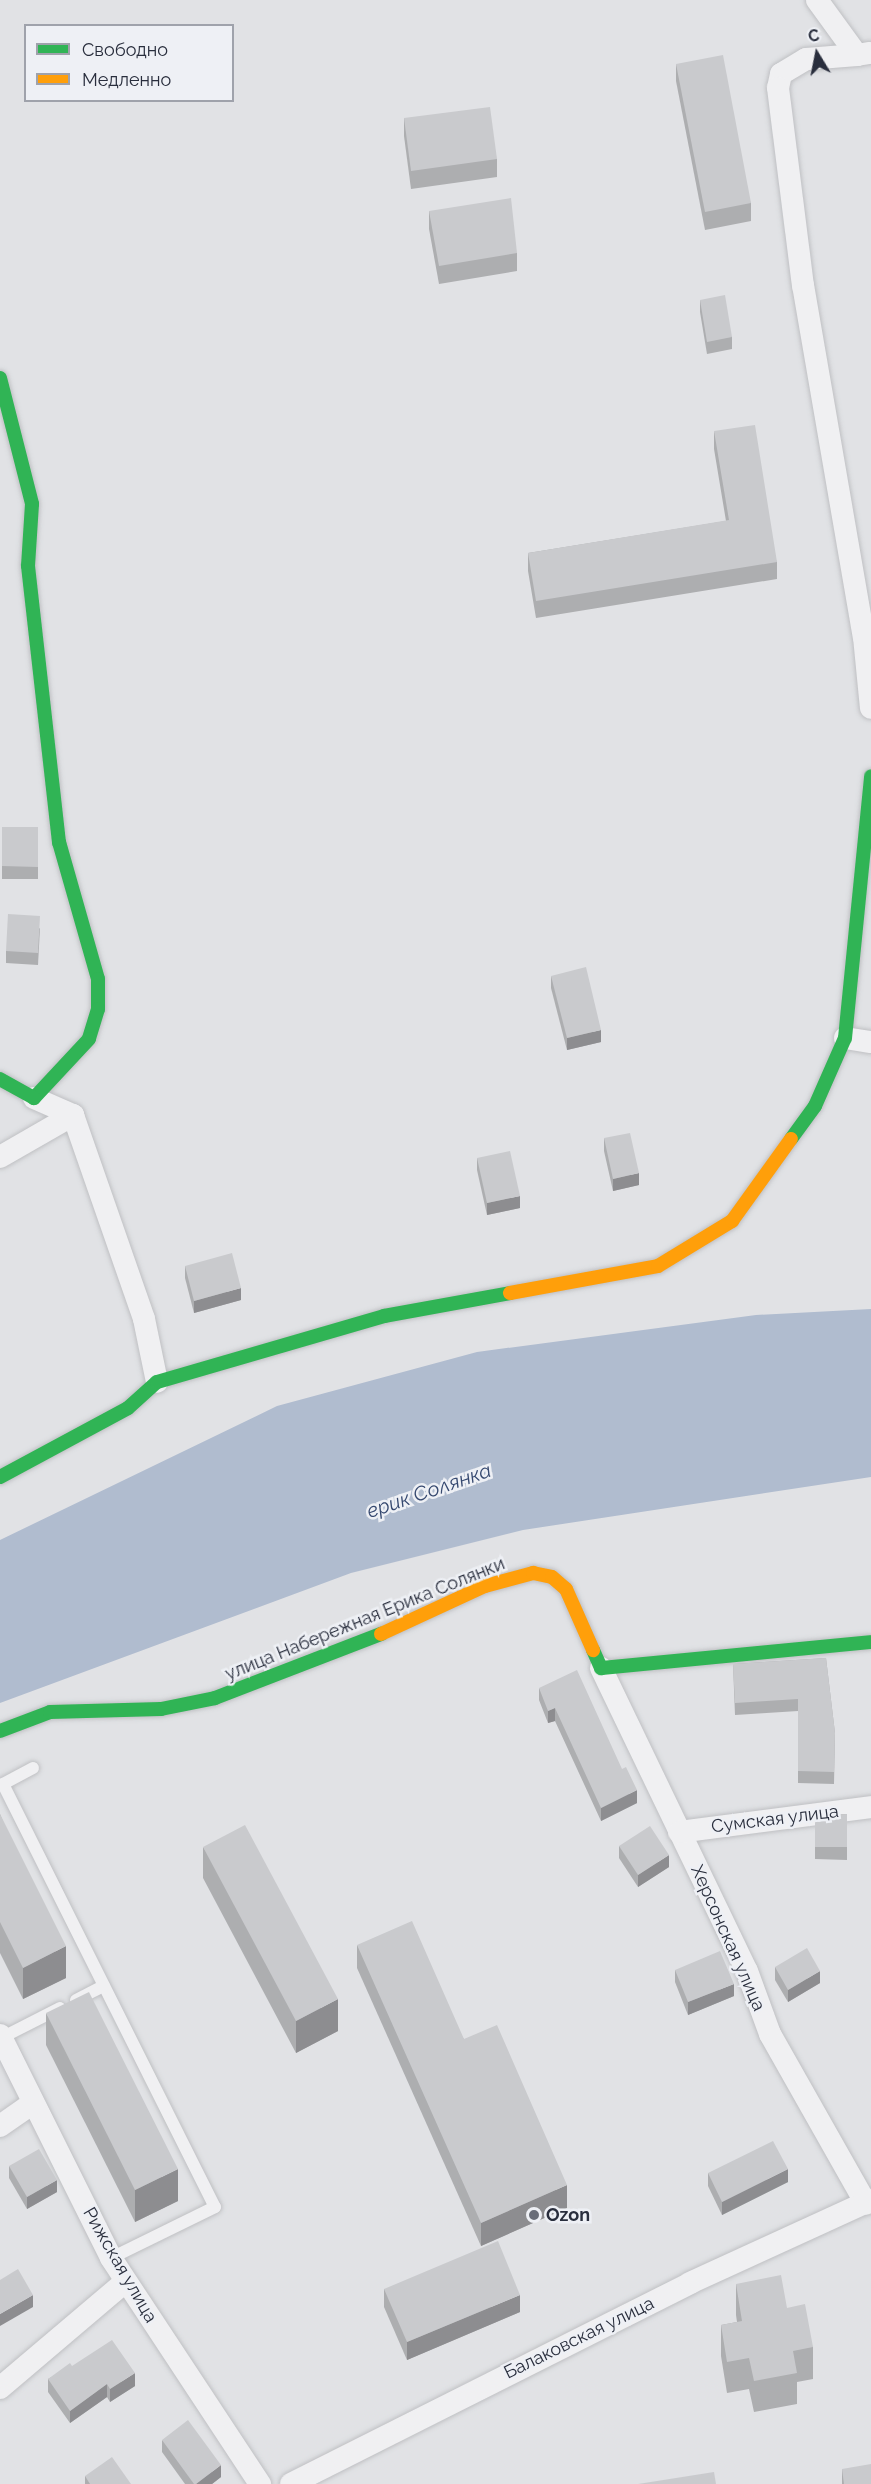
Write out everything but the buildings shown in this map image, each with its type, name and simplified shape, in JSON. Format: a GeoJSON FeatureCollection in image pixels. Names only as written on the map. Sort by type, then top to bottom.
{"type":"FeatureCollection","features":[{"type":"Feature","properties":{"kind":"street"},"geometry":{"type":"LineString","coordinates":[[817,0],[864,54]]}},
{"type":"Feature","properties":{"kind":"street"},"geometry":{"type":"LineString","coordinates":[[864,54],[807,59],[792,65],[781,74],[778,88],[803,285],[864,637],[871,708]]}},
{"type":"Feature","properties":{"kind":"street"},"geometry":{"type":"LineString","coordinates":[[0,378],[32,504],[28,566],[59,842],[98,979],[99,1009],[89,1039],[34,1098]]}},
{"type":"Feature","properties":{"kind":"street"},"geometry":{"type":"LineString","coordinates":[[0,1477],[128,1408],[157,1382],[384,1317],[658,1266],[732,1221],[815,1106],[845,1038],[871,776]]}},
{"type":"Feature","properties":{"kind":"street"},"geometry":{"type":"LineString","coordinates":[[845,1038],[871,1042]]}},
{"type":"Feature","properties":{"kind":"street"},"geometry":{"type":"LineString","coordinates":[[0,1079],[34,1098],[73,1115],[144,1319],[157,1382]]}},
{"type":"Feature","properties":{"kind":"street"},"geometry":{"type":"LineString","coordinates":[[0,1157],[73,1115]]}},
{"type":"Feature","properties":{"kind":"street","name":"улица Набережная Ерика Солянки"},"geometry":{"type":"LineString","coordinates":[[0,1731],[10,1724],[50,1712],[161,1709],[215,1698],[377,1636],[485,1586],[533,1573],[552,1577],[566,1589],[601,1668]]}},
{"type":"Feature","properties":{"kind":"street"},"geometry":{"type":"LineString","coordinates":[[601,1668],[871,1642]]}},
{"type":"Feature","properties":{"kind":"street","name":"Херсонская улица"},"geometry":{"type":"LineString","coordinates":[[601,1668],[747,1971],[770,2034],[868,2202]]}},
{"type":"Feature","properties":{"kind":"street","name":"Сумская улица"},"geometry":{"type":"LineString","coordinates":[[679,1832],[871,1807]]}},
{"type":"Feature","properties":{"kind":"street","name":"Рижская улица"},"geometry":{"type":"LineString","coordinates":[[1,2036],[111,2258],[260,2484]]}},
{"type":"Feature","properties":{"kind":"street"},"geometry":{"type":"LineString","coordinates":[[0,2126],[33,2103]]}},
{"type":"Feature","properties":{"kind":"street","name":"Балаковская улица"},"geometry":{"type":"LineString","coordinates":[[291,2484],[690,2283],[868,2202]]}},
{"type":"Feature","properties":{"kind":"street"},"geometry":{"type":"LineString","coordinates":[[0,2388],[125,2282]]}},
{"type":"Feature","properties":{"kind":"lane"},"geometry":{"type":"LineString","coordinates":[[33,1768],[3,1784],[215,2207],[111,2258]]}},
{"type":"Feature","properties":{"kind":"lane"},"geometry":{"type":"LineString","coordinates":[[1,2036],[104,1986]]}},
{"type":"Feature","properties":{"kind":"water","name":"ерик Солянка"},"geometry":{"type":"Polygon","coordinates":[[[871,1309],[871,1477],[523,1530],[351,1573],[0,1703],[0,1540],[277,1406],[477,1352],[756,1315],[871,1309]]]}},
{"type":"Feature","properties":{"kind":"traffic: fast"},"geometry":{"type":"LineString","coordinates":[[0,378],[32,504],[28,566],[59,842],[98,979],[98,1009],[89,1039],[34,1098],[0,1079]]}},
{"type":"Feature","properties":{"kind":"traffic: fast"},"geometry":{"type":"LineString","coordinates":[[791,1139],[815,1106],[845,1038],[871,776]]}},
{"type":"Feature","properties":{"kind":"traffic: fast"},"geometry":{"type":"LineString","coordinates":[[0,1477],[128,1408],[157,1382],[384,1316],[510,1293]]}},
{"type":"Feature","properties":{"kind":"traffic: fast"},"geometry":{"type":"LineString","coordinates":[[0,1731],[50,1712],[161,1709],[215,1698],[381,1634]]}},
{"type":"Feature","properties":{"kind":"traffic: fast"},"geometry":{"type":"LineString","coordinates":[[593,1650],[601,1668],[871,1642]]}},
{"type":"Feature","properties":{"kind":"traffic: slow"},"geometry":{"type":"LineString","coordinates":[[510,1293],[658,1266],[732,1221],[791,1139]]}},
{"type":"Feature","properties":{"kind":"traffic: slow"},"geometry":{"type":"LineString","coordinates":[[381,1634],[485,1586],[533,1573],[552,1577],[566,1589],[593,1650]]}},
{"type":"Feature","properties":{"kind":"place","name":"Ozon"},"geometry":{"type":"Point","coordinates":[534,2215]}}]}
